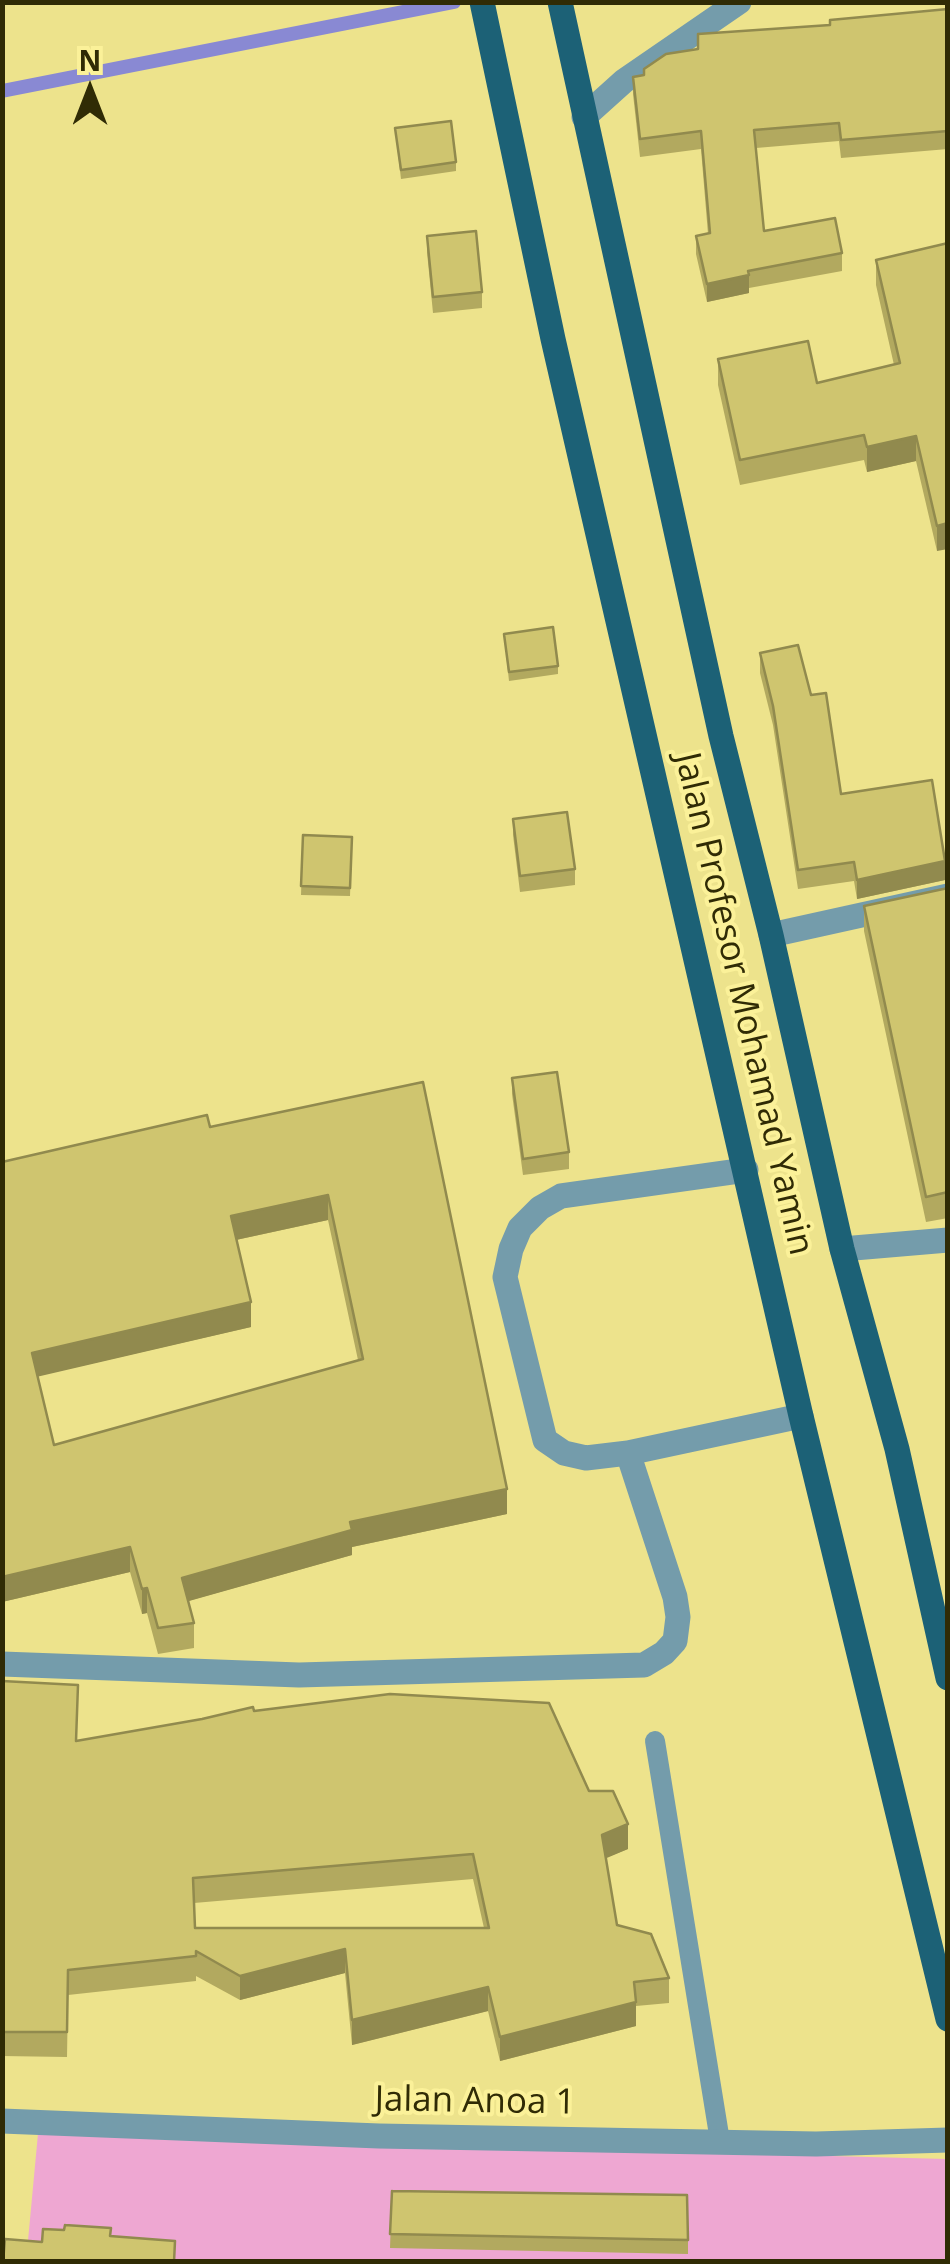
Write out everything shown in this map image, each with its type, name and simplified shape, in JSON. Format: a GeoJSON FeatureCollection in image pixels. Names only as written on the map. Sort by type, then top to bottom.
{"type":"FeatureCollection","features":[{"type":"Feature","properties":{"kind":"main road","name":"Jalan Profesor Mohamad Yamin"},"geometry":{"type":"LineString","coordinates":[[482,2],[562,378],[801,1416],[948,2019]]}},
{"type":"Feature","properties":{"kind":"main road","name":"Jalan Profesor Mohamad Yamin"},"geometry":{"type":"LineString","coordinates":[[560,2],[721,736],[842,1249],[897,1449],[948,1678]]}},
{"type":"Feature","properties":{"kind":"street"},"geometry":{"type":"LineString","coordinates":[[584,116],[624,81],[739,2]]}},
{"type":"Feature","properties":{"kind":"street"},"geometry":{"type":"LineString","coordinates":[[770,935],[948,896]]}},
{"type":"Feature","properties":{"kind":"street"},"geometry":{"type":"LineString","coordinates":[[746,1170],[561,1196],[540,1208],[520,1228],[505,1277],[545,1440],[564,1454],[586,1458],[628,1454],[801,1416]]}},
{"type":"Feature","properties":{"kind":"street"},"geometry":{"type":"LineString","coordinates":[[842,1249],[948,1240]]}},
{"type":"Feature","properties":{"kind":"street"},"geometry":{"type":"LineString","coordinates":[[2,1664],[299,1676],[644,1665],[664,1654],[675,1641],[678,1617],[628,1454]]}},
{"type":"Feature","properties":{"kind":"street","name":"Jalan Anoa 1"},"geometry":{"type":"LineString","coordinates":[[2,2121],[379,2136],[816,2144],[948,2140]]}},
{"type":"Feature","properties":{"kind":"lane"},"geometry":{"type":"LineString","coordinates":[[655,1740],[720,2141]]}},
{"type":"Feature","properties":{"kind":"shaded area"},"geometry":{"type":"Polygon","coordinates":[[[39,2123],[677,2152],[947,2159],[947,2261],[26,2262],[39,2123]]]}},
{"type":"Feature","properties":{"kind":"building"},"geometry":{"type":"Polygon","coordinates":[[[948,9],[948,131],[841,140],[839,123],[754,130],[764,231],[835,218],[842,253],[748,271],[749,275],[707,284],[696,236],[710,233],[701,131],[640,139],[633,77],[644,75],[644,69],[666,54],[698,49],[698,34],[830,25],[830,20],[948,9]]]}},
{"type":"Feature","properties":{"kind":"building"},"geometry":{"type":"Polygon","coordinates":[[[451,121],[456,162],[401,170],[395,128],[451,121]]]}},
{"type":"Feature","properties":{"kind":"building"},"geometry":{"type":"Polygon","coordinates":[[[476,231],[482,292],[433,297],[427,236],[476,231]]]}},
{"type":"Feature","properties":{"kind":"building"},"geometry":{"type":"Polygon","coordinates":[[[948,243],[948,523],[937,526],[916,436],[867,447],[864,435],[740,460],[718,359],[808,341],[817,383],[900,363],[876,260],[948,243]]]}},
{"type":"Feature","properties":{"kind":"building"},"geometry":{"type":"Polygon","coordinates":[[[553,627],[558,666],[509,672],[504,634],[553,627]]]}},
{"type":"Feature","properties":{"kind":"building"},"geometry":{"type":"Polygon","coordinates":[[[798,645],[811,695],[826,693],[841,794],[932,780],[945,861],[857,880],[854,862],[798,870],[773,706],[760,653],[798,645]]]}},
{"type":"Feature","properties":{"kind":"building"},"geometry":{"type":"Polygon","coordinates":[[[567,812],[575,869],[520,876],[513,819],[567,812]]]}},
{"type":"Feature","properties":{"kind":"building"},"geometry":{"type":"Polygon","coordinates":[[[303,835],[352,837],[350,888],[301,886],[303,835]]]}},
{"type":"Feature","properties":{"kind":"building"},"geometry":{"type":"Polygon","coordinates":[[[948,888],[948,1192],[926,1197],[864,906],[948,888]]]}},
{"type":"Feature","properties":{"kind":"building"},"geometry":{"type":"Polygon","coordinates":[[[557,1072],[569,1152],[523,1159],[512,1078],[557,1072]]]}},
{"type":"Feature","properties":{"kind":"building"},"geometry":{"type":"Polygon","coordinates":[[[423,1082],[507,1489],[350,1522],[352,1530],[182,1578],[194,1623],[158,1628],[130,1547],[2,1577],[2,1162],[207,1115],[210,1127],[423,1082]],[[328,1195],[231,1216],[251,1302],[32,1353],[54,1445],[363,1359],[328,1195]]]}},
{"type":"Feature","properties":{"kind":"building"},"geometry":{"type":"Polygon","coordinates":[[[2,1681],[78,1685],[76,1741],[253,1707],[254,1711],[390,1694],[549,1703],[589,1791],[613,1791],[628,1824],[602,1835],[617,1925],[651,1934],[669,1978],[634,1982],[636,2002],[500,2037],[488,1987],[352,2020],[345,1949],[240,1976],[196,1951],[196,1956],[68,1970],[67,2032],[2,2032],[2,1681]],[[473,1854],[193,1878],[195,1928],[489,1928],[473,1854]]]}},
{"type":"Feature","properties":{"kind":"building"},"geometry":{"type":"Polygon","coordinates":[[[392,2191],[687,2195],[688,2240],[390,2234],[392,2191]]]}},
{"type":"Feature","properties":{"kind":"building"},"geometry":{"type":"Polygon","coordinates":[[[65,2225],[111,2228],[110,2236],[175,2241],[174,2262],[3,2262],[5,2239],[42,2242],[43,2229],[64,2230],[65,2225]]]}},
{"type":"Feature","properties":{"kind":"waterway"},"geometry":{"type":"LineString","coordinates":[[2,91],[454,2]]}}]}
